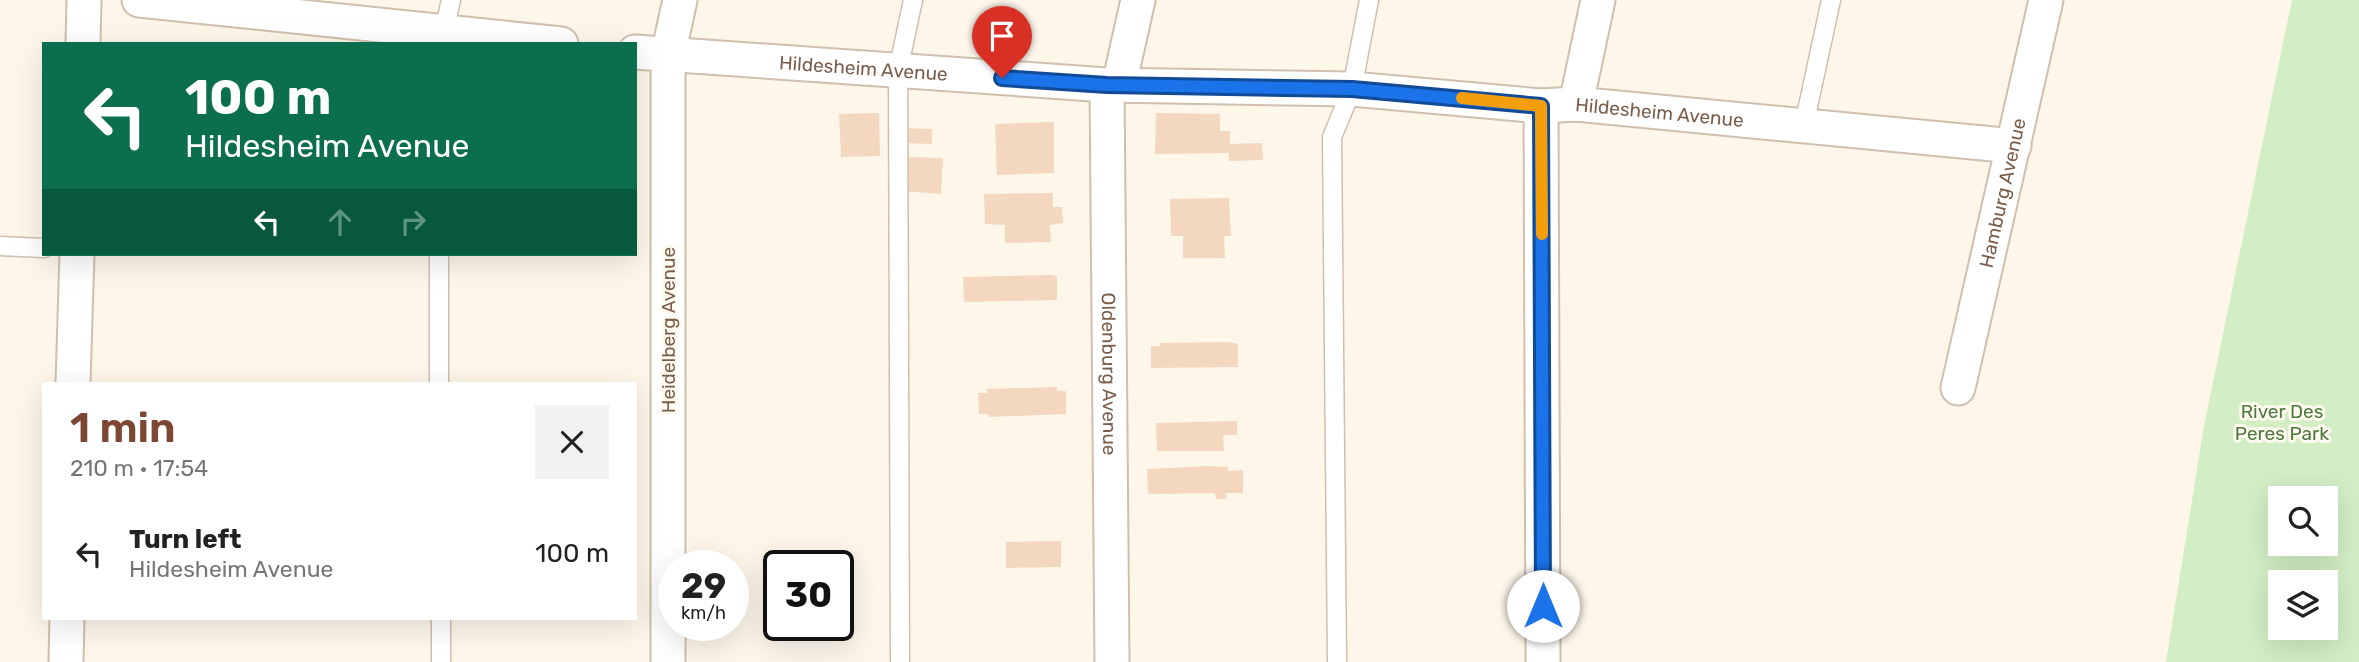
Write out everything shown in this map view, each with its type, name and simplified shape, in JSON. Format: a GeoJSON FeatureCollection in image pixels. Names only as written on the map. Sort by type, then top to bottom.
{"type":"FeatureCollection","features":[{"type":"Feature","properties":{"kind":"street"},"geometry":{"type":"LineString","coordinates":[[83,42],[84,0]]}},
{"type":"Feature","properties":{"kind":"street"},"geometry":{"type":"LineString","coordinates":[[139,0],[442,27],[547,42]]}},
{"type":"Feature","properties":{"kind":"street","name":"Heidelberg Avenue"},"geometry":{"type":"LineString","coordinates":[[668,662],[668,55],[680,0]]}},
{"type":"Feature","properties":{"kind":"street","name":"Oldenburg Avenue"},"geometry":{"type":"LineString","coordinates":[[1112,662],[1113,85],[1138,0]]}},
{"type":"Feature","properties":{"kind":"street"},"geometry":{"type":"LineString","coordinates":[[1576,104],[1598,0]]}},
{"type":"Feature","properties":{"kind":"street","name":"Hamburg Avenue"},"geometry":{"type":"LineString","coordinates":[[1958,388],[2046,0]]}},
{"type":"Feature","properties":{"kind":"street","name":"Hildesheim Avenue"},"geometry":{"type":"LineString","coordinates":[[637,51],[1113,85],[1352,89],[1541,106],[1576,104],[2014,146]]}},
{"type":"Feature","properties":{"kind":"street"},"geometry":{"type":"LineString","coordinates":[[1541,106],[1543,662]]}},
{"type":"Feature","properties":{"kind":"street"},"geometry":{"type":"LineString","coordinates":[[74,382],[77,256]]}},
{"type":"Feature","properties":{"kind":"street"},"geometry":{"type":"LineString","coordinates":[[66,662],[67,620]]}},
{"type":"Feature","properties":{"kind":"lane"},"geometry":{"type":"LineString","coordinates":[[900,662],[898,71],[913,0]]}},
{"type":"Feature","properties":{"kind":"lane"},"geometry":{"type":"LineString","coordinates":[[1337,662],[1332,137],[1352,89],[1369,0]]}},
{"type":"Feature","properties":{"kind":"lane"},"geometry":{"type":"LineString","coordinates":[[1804,125],[1831,0]]}},
{"type":"Feature","properties":{"kind":"lane"},"geometry":{"type":"LineString","coordinates":[[0,246],[42,248]]}},
{"type":"Feature","properties":{"kind":"lane"},"geometry":{"type":"LineString","coordinates":[[439,256],[439,382]]}},
{"type":"Feature","properties":{"kind":"lane"},"geometry":{"type":"LineString","coordinates":[[441,620],[441,662]]}},
{"type":"Feature","properties":{"kind":"green space","name":"River Des Peres Park"},"geometry":{"type":"Polygon","coordinates":[[[2292,0],[2359,0],[2359,662],[2166,662],[2204,426],[2292,0]]]}},
{"type":"Feature","properties":{"kind":"building"},"geometry":{"type":"Polygon","coordinates":[[[879,113],[880,156],[841,157],[839,114],[879,113]]]}},
{"type":"Feature","properties":{"kind":"building"},"geometry":{"type":"Polygon","coordinates":[[[1156,113],[1220,114],[1220,131],[1230,131],[1230,144],[1262,143],[1263,160],[1229,161],[1229,153],[1155,154],[1156,113]]]}},
{"type":"Feature","properties":{"kind":"building"},"geometry":{"type":"Polygon","coordinates":[[[1054,122],[1054,173],[997,175],[995,124],[1054,122]]]}},
{"type":"Feature","properties":{"kind":"building"},"geometry":{"type":"Polygon","coordinates":[[[904,128],[932,129],[932,144],[904,143],[904,128]]]}},
{"type":"Feature","properties":{"kind":"building"},"geometry":{"type":"Polygon","coordinates":[[[907,157],[943,158],[941,194],[904,191],[907,157]]]}},
{"type":"Feature","properties":{"kind":"building"},"geometry":{"type":"Polygon","coordinates":[[[1053,193],[1053,207],[1062,207],[1063,223],[1050,225],[1051,242],[1005,243],[1005,225],[985,224],[984,194],[1053,193]]]}},
{"type":"Feature","properties":{"kind":"building"},"geometry":{"type":"Polygon","coordinates":[[[1229,198],[1231,236],[1224,236],[1225,258],[1183,258],[1183,236],[1171,236],[1170,199],[1229,198]]]}},
{"type":"Feature","properties":{"kind":"building"},"geometry":{"type":"Polygon","coordinates":[[[1057,276],[1057,300],[964,302],[963,277],[1057,276]]]}},
{"type":"Feature","properties":{"kind":"building"},"geometry":{"type":"Polygon","coordinates":[[[1160,343],[1238,344],[1238,367],[1151,368],[1151,346],[1160,346],[1160,343]]]}},
{"type":"Feature","properties":{"kind":"building"},"geometry":{"type":"Polygon","coordinates":[[[1057,387],[1057,391],[1066,391],[1066,414],[989,417],[988,414],[979,414],[978,393],[987,393],[987,389],[1057,387]]]}},
{"type":"Feature","properties":{"kind":"building"},"geometry":{"type":"Polygon","coordinates":[[[1237,421],[1237,435],[1223,435],[1224,451],[1157,451],[1156,423],[1237,421]]]}},
{"type":"Feature","properties":{"kind":"building"},"geometry":{"type":"Polygon","coordinates":[[[1228,467],[1228,471],[1243,470],[1243,493],[1226,493],[1226,499],[1216,499],[1215,493],[1148,494],[1147,469],[1228,467]]]}},
{"type":"Feature","properties":{"kind":"building"},"geometry":{"type":"Polygon","coordinates":[[[1061,541],[1061,567],[1006,568],[1006,542],[1061,541]]]}},
{"type":"Feature","properties":{"kind":"slow traffic"},"geometry":{"type":"LineString","coordinates":[[1462,98],[1541,106],[1542,234]]}},
{"type":"Feature","properties":{"kind":"route"},"geometry":{"type":"LineString","coordinates":[[1002,78],[1107,85],[1352,89],[1541,106],[1543,606]]}}]}
